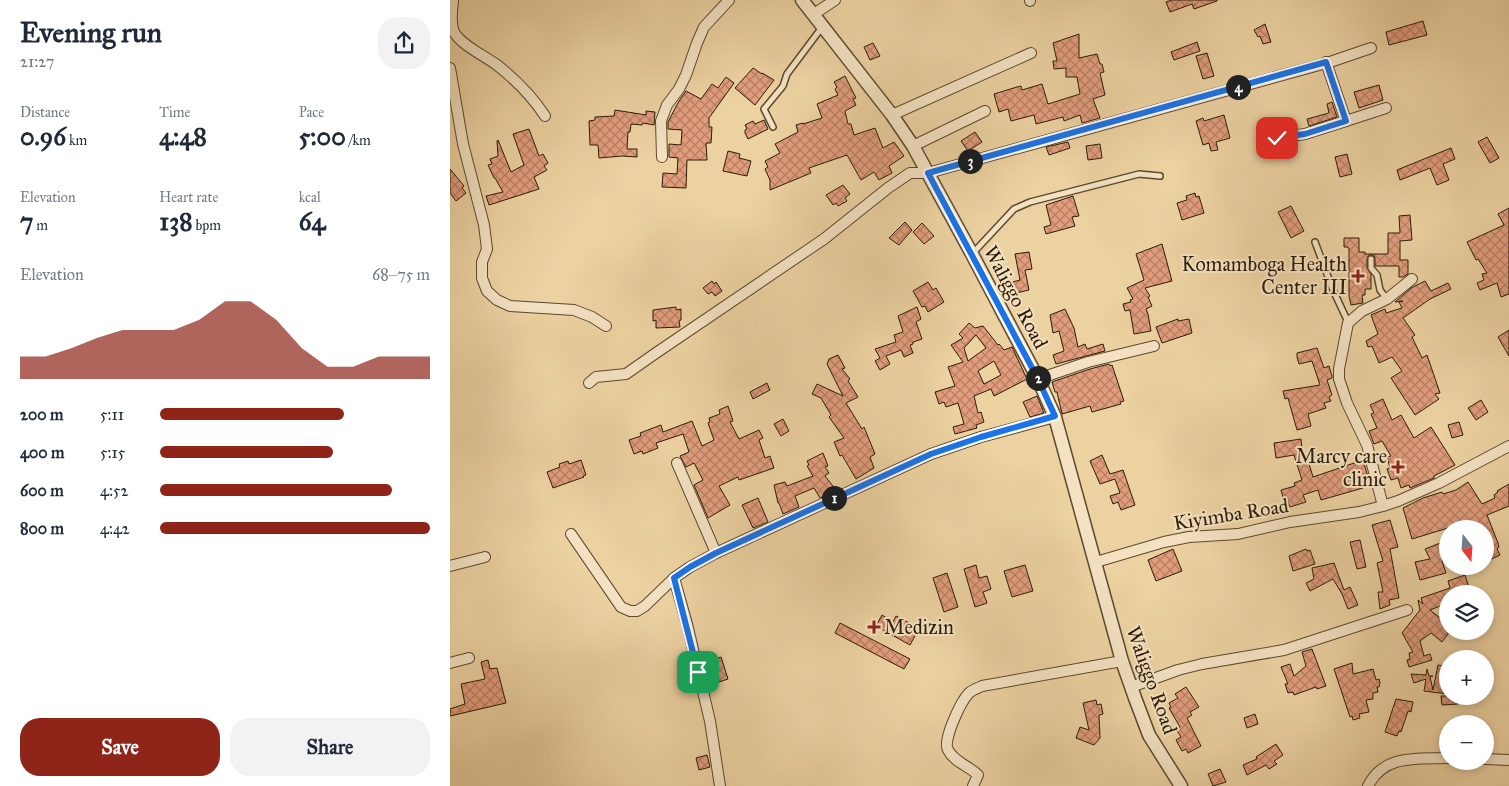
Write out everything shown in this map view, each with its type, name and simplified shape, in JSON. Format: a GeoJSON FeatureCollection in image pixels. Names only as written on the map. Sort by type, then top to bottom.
{"type":"FeatureCollection","features":[{"type":"Feature","properties":{"kind":"street"},"geometry":{"type":"LineString","coordinates":[[662,156],[661,121],[667,105],[680,89],[696,43],[704,27],[729,0]]}},
{"type":"Feature","properties":{"kind":"street","name":"Waliggo Road"},"geometry":{"type":"LineString","coordinates":[[802,0],[892,115],[913,146],[1038,379],[1055,416],[1122,661],[1131,687],[1149,734],[1181,786]]}},
{"type":"Feature","properties":{"kind":"street"},"geometry":{"type":"LineString","coordinates":[[814,14],[835,0]]}},
{"type":"Feature","properties":{"kind":"street"},"geometry":{"type":"LineString","coordinates":[[453,1],[452,22],[454,32],[460,40],[497,65],[528,91],[545,116]]}},
{"type":"Feature","properties":{"kind":"street"},"geometry":{"type":"LineString","coordinates":[[588,383],[596,377],[626,374],[824,239],[895,183],[910,174],[928,173],[1372,48]]}},
{"type":"Feature","properties":{"kind":"street"},"geometry":{"type":"LineString","coordinates":[[892,115],[1031,53]]}},
{"type":"Feature","properties":{"kind":"street"},"geometry":{"type":"LineString","coordinates":[[1326,62],[1346,121]]}},
{"type":"Feature","properties":{"kind":"street"},"geometry":{"type":"LineString","coordinates":[[450,68],[463,144],[484,225],[487,249],[482,262],[482,278],[487,291],[496,300],[510,306],[574,310],[592,317],[606,326]]}},
{"type":"Feature","properties":{"kind":"street"},"geometry":{"type":"LineString","coordinates":[[1277,138],[1305,134],[1386,108]]}},
{"type":"Feature","properties":{"kind":"street"},"geometry":{"type":"LineString","coordinates":[[913,146],[985,111]]}},
{"type":"Feature","properties":{"kind":"street"},"geometry":{"type":"LineString","coordinates":[[1383,506],[1367,445],[1347,403],[1339,369],[1348,322],[1362,311],[1387,299],[1412,279]]}},
{"type":"Feature","properties":{"kind":"street"},"geometry":{"type":"LineString","coordinates":[[1038,379],[1088,362],[1154,346]]}},
{"type":"Feature","properties":{"kind":"street"},"geometry":{"type":"LineString","coordinates":[[572,534],[621,607],[630,611],[637,611],[674,578],[716,553],[931,454],[981,437],[1055,416]]}},
{"type":"Feature","properties":{"kind":"street","name":"Kiyimba Road"},"geometry":{"type":"LineString","coordinates":[[1096,562],[1172,540],[1238,534],[1290,522],[1359,512],[1383,506],[1439,483],[1509,446]]}},
{"type":"Feature","properties":{"kind":"street"},"geometry":{"type":"LineString","coordinates":[[677,463],[716,553]]}},
{"type":"Feature","properties":{"kind":"street"},"geometry":{"type":"LineString","coordinates":[[450,566],[485,556]]}},
{"type":"Feature","properties":{"kind":"street"},"geometry":{"type":"LineString","coordinates":[[674,578],[710,721],[720,786]]}},
{"type":"Feature","properties":{"kind":"street"},"geometry":{"type":"LineString","coordinates":[[1131,687],[1178,670],[1202,664],[1284,650],[1406,610]]}},
{"type":"Feature","properties":{"kind":"street"},"geometry":{"type":"LineString","coordinates":[[450,663],[469,658]]}},
{"type":"Feature","properties":{"kind":"street"},"geometry":{"type":"LineString","coordinates":[[973,786],[978,775],[954,758],[946,745],[948,735],[963,702],[970,693],[982,686],[1122,661]]}},
{"type":"Feature","properties":{"kind":"street"},"geometry":{"type":"LineString","coordinates":[[1368,786],[1377,771],[1394,762],[1406,759],[1439,758]]}},
{"type":"Feature","properties":{"kind":"street"},"geometry":{"type":"LineString","coordinates":[[1494,759],[1509,760]]}},
{"type":"Feature","properties":{"kind":"lane"},"geometry":{"type":"LineString","coordinates":[[773,127],[764,110],[783,86],[787,74],[823,26]]}},
{"type":"Feature","properties":{"kind":"lane"},"geometry":{"type":"LineString","coordinates":[[972,254],[1014,209],[1030,202],[1139,174],[1160,176]]}},
{"type":"Feature","properties":{"kind":"lane"},"geometry":{"type":"LineString","coordinates":[[1315,242],[1348,322]]}},
{"type":"Feature","properties":{"kind":"lane"},"geometry":{"type":"LineString","coordinates":[[1371,259],[1371,268],[1377,275],[1380,290],[1387,299]]}},
{"type":"Feature","properties":{"kind":"building"},"geometry":{"type":"Polygon","coordinates":[[[1172,0],[1217,1],[1194,9],[1192,4],[1170,12],[1166,2],[1172,0]]]}},
{"type":"Feature","properties":{"kind":"building"},"geometry":{"type":"Polygon","coordinates":[[[1423,21],[1427,35],[1389,45],[1386,32],[1423,21]]]}},
{"type":"Feature","properties":{"kind":"building"},"geometry":{"type":"Polygon","coordinates":[[[1265,24],[1271,42],[1263,44],[1260,36],[1258,37],[1254,30],[1265,24]]]}},
{"type":"Feature","properties":{"kind":"building"},"geometry":{"type":"Polygon","coordinates":[[[1079,34],[1079,58],[1097,54],[1104,72],[1100,73],[1105,95],[1093,99],[1100,118],[1082,123],[1080,115],[1064,121],[1063,117],[1036,124],[1034,115],[1011,121],[1008,109],[999,112],[994,94],[1021,86],[1022,90],[1042,84],[1048,104],[1080,94],[1077,77],[1066,77],[1066,68],[1054,69],[1053,61],[1057,61],[1053,43],[1079,34]]]}},
{"type":"Feature","properties":{"kind":"building"},"geometry":{"type":"Polygon","coordinates":[[[1197,42],[1200,51],[1174,60],[1171,52],[1197,42]]]}},
{"type":"Feature","properties":{"kind":"building"},"geometry":{"type":"Polygon","coordinates":[[[873,43],[880,56],[870,60],[864,47],[873,43]]]}},
{"type":"Feature","properties":{"kind":"building"},"geometry":{"type":"Polygon","coordinates":[[[1207,53],[1214,76],[1203,79],[1196,56],[1207,53]]]}},
{"type":"Feature","properties":{"kind":"building"},"geometry":{"type":"Polygon","coordinates":[[[753,68],[774,80],[755,105],[735,88],[753,68]]]}},
{"type":"Feature","properties":{"kind":"building"},"geometry":{"type":"Polygon","coordinates":[[[845,76],[856,98],[853,99],[856,105],[845,111],[848,124],[851,124],[854,135],[875,128],[883,148],[894,142],[904,156],[889,166],[892,173],[879,180],[874,172],[861,180],[847,155],[809,168],[811,173],[770,190],[770,180],[765,169],[768,167],[765,161],[780,153],[775,144],[798,132],[796,125],[822,118],[817,104],[838,95],[834,82],[845,76]]]}},
{"type":"Feature","properties":{"kind":"building"},"geometry":{"type":"Polygon","coordinates":[[[726,77],[734,83],[709,118],[709,127],[712,127],[711,143],[706,143],[707,160],[687,160],[686,188],[662,187],[663,173],[677,174],[678,158],[669,157],[669,144],[681,145],[682,130],[668,129],[668,122],[679,101],[686,91],[701,99],[712,84],[718,88],[726,77]]]}},
{"type":"Feature","properties":{"kind":"building"},"geometry":{"type":"Polygon","coordinates":[[[1379,85],[1383,100],[1359,108],[1354,92],[1379,85]]]}},
{"type":"Feature","properties":{"kind":"building"},"geometry":{"type":"Polygon","coordinates":[[[1332,102],[1337,117],[1309,126],[1307,119],[1329,113],[1327,104],[1332,102]]]}},
{"type":"Feature","properties":{"kind":"building"},"geometry":{"type":"Polygon","coordinates":[[[615,110],[646,115],[646,111],[655,112],[654,125],[643,123],[642,125],[631,124],[630,132],[628,132],[627,149],[637,149],[637,157],[599,158],[598,145],[590,145],[589,121],[595,120],[595,117],[614,116],[615,110]]]}},
{"type":"Feature","properties":{"kind":"building"},"geometry":{"type":"Polygon","coordinates":[[[1224,115],[1230,138],[1216,142],[1218,150],[1211,151],[1209,143],[1203,145],[1196,121],[1203,118],[1204,121],[1224,115]]]}},
{"type":"Feature","properties":{"kind":"building"},"geometry":{"type":"Polygon","coordinates":[[[764,120],[768,129],[748,139],[745,133],[747,129],[745,125],[753,121],[755,124],[764,120]]]}},
{"type":"Feature","properties":{"kind":"building"},"geometry":{"type":"Polygon","coordinates":[[[529,129],[539,156],[543,154],[548,163],[544,166],[547,170],[534,177],[539,189],[489,205],[486,196],[503,192],[488,165],[492,164],[490,159],[498,156],[497,141],[511,172],[524,165],[513,134],[529,129]]]}},
{"type":"Feature","properties":{"kind":"building"},"geometry":{"type":"Polygon","coordinates":[[[975,132],[982,142],[968,151],[961,141],[975,132]]]}},
{"type":"Feature","properties":{"kind":"building"},"geometry":{"type":"Polygon","coordinates":[[[1487,137],[1499,158],[1490,163],[1478,142],[1487,137]]]}},
{"type":"Feature","properties":{"kind":"building"},"geometry":{"type":"Polygon","coordinates":[[[1068,142],[1070,148],[1049,155],[1046,147],[1068,142]]]}},
{"type":"Feature","properties":{"kind":"building"},"geometry":{"type":"Polygon","coordinates":[[[1100,144],[1102,158],[1088,160],[1086,146],[1100,144]]]}},
{"type":"Feature","properties":{"kind":"building"},"geometry":{"type":"Polygon","coordinates":[[[1451,148],[1455,159],[1443,164],[1449,180],[1437,185],[1430,168],[1400,180],[1397,170],[1451,148]]]}},
{"type":"Feature","properties":{"kind":"building"},"geometry":{"type":"Polygon","coordinates":[[[728,151],[740,154],[739,158],[751,161],[747,176],[723,171],[728,151]]]}},
{"type":"Feature","properties":{"kind":"building"},"geometry":{"type":"Polygon","coordinates":[[[1347,154],[1352,174],[1340,177],[1335,157],[1347,154]]]}},
{"type":"Feature","properties":{"kind":"building"},"geometry":{"type":"Polygon","coordinates":[[[450,169],[464,186],[462,188],[466,193],[456,201],[450,193],[450,169]]]}},
{"type":"Feature","properties":{"kind":"building"},"geometry":{"type":"Polygon","coordinates":[[[843,185],[850,194],[845,198],[847,201],[838,206],[836,203],[833,205],[826,195],[843,185]]]}},
{"type":"Feature","properties":{"kind":"building"},"geometry":{"type":"Polygon","coordinates":[[[1195,193],[1196,197],[1199,196],[1204,213],[1182,220],[1177,203],[1187,200],[1186,196],[1195,193]]]}},
{"type":"Feature","properties":{"kind":"building"},"geometry":{"type":"Polygon","coordinates":[[[1073,196],[1079,216],[1072,217],[1075,226],[1046,234],[1044,227],[1051,225],[1046,205],[1073,196]]]}},
{"type":"Feature","properties":{"kind":"building"},"geometry":{"type":"Polygon","coordinates":[[[1291,206],[1304,231],[1291,238],[1278,212],[1291,206]]]}},
{"type":"Feature","properties":{"kind":"building"},"geometry":{"type":"Polygon","coordinates":[[[1509,208],[1509,294],[1501,297],[1497,283],[1480,290],[1477,283],[1484,280],[1482,274],[1487,273],[1478,259],[1476,260],[1467,242],[1504,225],[1498,214],[1509,208]]]}},
{"type":"Feature","properties":{"kind":"building"},"geometry":{"type":"Polygon","coordinates":[[[1410,215],[1412,240],[1400,241],[1400,260],[1408,260],[1408,274],[1399,277],[1399,266],[1375,266],[1375,257],[1369,255],[1367,268],[1371,274],[1371,289],[1365,289],[1365,295],[1362,295],[1363,303],[1351,305],[1349,296],[1349,249],[1344,247],[1344,238],[1359,238],[1359,252],[1365,252],[1365,254],[1388,254],[1388,233],[1400,233],[1399,216],[1410,215]]]}},
{"type":"Feature","properties":{"kind":"building"},"geometry":{"type":"Polygon","coordinates":[[[905,222],[912,230],[899,245],[889,238],[905,222]]]}},
{"type":"Feature","properties":{"kind":"building"},"geometry":{"type":"Polygon","coordinates":[[[922,223],[934,236],[924,244],[913,232],[922,223]]]}},
{"type":"Feature","properties":{"kind":"building"},"geometry":{"type":"Polygon","coordinates":[[[1162,244],[1172,281],[1145,288],[1150,296],[1148,297],[1152,306],[1146,309],[1151,331],[1134,334],[1130,310],[1125,311],[1123,304],[1131,302],[1130,300],[1133,299],[1127,288],[1144,280],[1136,254],[1162,244]]]}},
{"type":"Feature","properties":{"kind":"building"},"geometry":{"type":"Polygon","coordinates":[[[1029,252],[1032,269],[1025,270],[1029,290],[1012,294],[1009,283],[1020,280],[1015,254],[1029,252]]]}},
{"type":"Feature","properties":{"kind":"building"},"geometry":{"type":"Polygon","coordinates":[[[712,281],[714,284],[716,282],[722,291],[715,296],[712,292],[708,294],[703,288],[712,281]]]}},
{"type":"Feature","properties":{"kind":"building"},"geometry":{"type":"Polygon","coordinates":[[[1425,281],[1431,291],[1448,283],[1451,289],[1430,299],[1403,318],[1415,335],[1412,337],[1422,358],[1427,355],[1440,393],[1435,394],[1439,399],[1415,415],[1391,378],[1402,371],[1392,357],[1379,363],[1372,346],[1368,347],[1366,341],[1378,334],[1371,315],[1385,309],[1386,313],[1402,308],[1399,302],[1403,301],[1395,302],[1411,288],[1425,281]]]}},
{"type":"Feature","properties":{"kind":"building"},"geometry":{"type":"Polygon","coordinates":[[[928,282],[933,290],[936,288],[944,302],[928,312],[925,306],[922,307],[913,291],[928,282]]]}},
{"type":"Feature","properties":{"kind":"building"},"geometry":{"type":"Polygon","coordinates":[[[676,307],[676,310],[681,309],[680,327],[656,328],[656,320],[653,321],[653,310],[676,307]]]}},
{"type":"Feature","properties":{"kind":"building"},"geometry":{"type":"Polygon","coordinates":[[[917,307],[921,319],[916,322],[922,339],[910,345],[913,353],[904,357],[901,350],[886,356],[890,364],[880,370],[875,361],[880,358],[875,349],[896,342],[894,335],[903,332],[898,316],[917,307]]]}},
{"type":"Feature","properties":{"kind":"building"},"geometry":{"type":"Polygon","coordinates":[[[1065,309],[1074,328],[1078,347],[1085,344],[1087,349],[1103,344],[1105,351],[1056,364],[1053,355],[1064,351],[1059,331],[1053,333],[1050,315],[1065,309]]]}},
{"type":"Feature","properties":{"kind":"building"},"geometry":{"type":"Polygon","coordinates":[[[1178,319],[1178,321],[1189,319],[1192,333],[1162,343],[1156,327],[1178,319]]]}},
{"type":"Feature","properties":{"kind":"building"},"geometry":{"type":"Polygon","coordinates":[[[969,323],[975,328],[983,326],[1004,350],[1012,347],[1027,379],[994,396],[991,389],[974,396],[978,413],[981,412],[984,422],[976,425],[977,428],[955,434],[953,427],[964,424],[958,403],[946,407],[944,402],[939,404],[935,392],[955,386],[948,367],[963,362],[951,345],[963,338],[959,334],[969,323]],[[976,335],[964,348],[968,361],[986,348],[976,335]],[[994,361],[978,371],[984,384],[1001,375],[994,361]]]}},
{"type":"Feature","properties":{"kind":"building"},"geometry":{"type":"Polygon","coordinates":[[[1509,330],[1509,356],[1498,337],[1509,330]]]}},
{"type":"Feature","properties":{"kind":"building"},"geometry":{"type":"Polygon","coordinates":[[[1317,348],[1324,368],[1329,366],[1332,376],[1332,378],[1327,380],[1332,395],[1329,397],[1331,401],[1324,403],[1326,408],[1308,414],[1311,426],[1297,430],[1288,398],[1285,399],[1283,391],[1320,385],[1312,361],[1299,364],[1297,357],[1297,353],[1317,348]]]}},
{"type":"Feature","properties":{"kind":"building"},"geometry":{"type":"Polygon","coordinates":[[[838,355],[845,368],[842,369],[850,379],[848,381],[858,397],[846,403],[862,429],[864,427],[875,454],[870,457],[874,468],[856,479],[842,455],[840,456],[834,442],[844,438],[829,417],[831,415],[821,398],[812,394],[817,384],[843,396],[827,364],[829,359],[838,355]]]}},
{"type":"Feature","properties":{"kind":"building"},"geometry":{"type":"Polygon","coordinates":[[[1109,364],[1110,366],[1112,365],[1124,401],[1120,402],[1121,404],[1092,412],[1090,406],[1062,414],[1057,392],[1055,392],[1052,382],[1109,364]]]}},
{"type":"Feature","properties":{"kind":"building"},"geometry":{"type":"Polygon","coordinates":[[[767,383],[770,390],[753,399],[750,392],[767,383]]]}},
{"type":"Feature","properties":{"kind":"building"},"geometry":{"type":"Polygon","coordinates":[[[1037,396],[1044,413],[1030,417],[1023,402],[1037,396]]]}},
{"type":"Feature","properties":{"kind":"building"},"geometry":{"type":"Polygon","coordinates":[[[1383,399],[1392,420],[1401,415],[1414,438],[1431,427],[1455,465],[1434,476],[1434,478],[1410,488],[1409,485],[1401,488],[1398,478],[1391,480],[1387,469],[1390,468],[1387,457],[1391,456],[1382,441],[1374,444],[1369,431],[1377,428],[1371,414],[1374,413],[1370,405],[1383,399]]]}},
{"type":"Feature","properties":{"kind":"building"},"geometry":{"type":"Polygon","coordinates":[[[1481,400],[1488,412],[1476,420],[1468,408],[1481,400]]]}},
{"type":"Feature","properties":{"kind":"building"},"geometry":{"type":"Polygon","coordinates":[[[728,406],[733,421],[730,422],[739,439],[759,430],[763,438],[759,440],[765,458],[770,456],[774,468],[739,480],[738,477],[719,486],[730,505],[708,518],[694,485],[703,480],[694,463],[686,467],[680,456],[689,452],[683,434],[656,443],[658,448],[643,454],[642,451],[634,454],[629,440],[641,436],[640,433],[661,425],[663,432],[692,421],[702,446],[714,440],[708,423],[710,422],[709,418],[720,414],[719,410],[728,406]]]}},
{"type":"Feature","properties":{"kind":"building"},"geometry":{"type":"Polygon","coordinates":[[[783,419],[789,431],[781,436],[774,424],[783,419]]]}},
{"type":"Feature","properties":{"kind":"building"},"geometry":{"type":"Polygon","coordinates":[[[1459,422],[1463,435],[1452,438],[1448,425],[1459,422]]]}},
{"type":"Feature","properties":{"kind":"building"},"geometry":{"type":"Polygon","coordinates":[[[1301,439],[1303,458],[1307,457],[1313,477],[1363,460],[1368,484],[1362,486],[1363,488],[1321,500],[1318,490],[1303,495],[1306,502],[1290,507],[1287,500],[1284,501],[1281,490],[1295,486],[1294,483],[1302,480],[1294,455],[1276,458],[1274,443],[1301,439]]]}},
{"type":"Feature","properties":{"kind":"building"},"geometry":{"type":"Polygon","coordinates":[[[823,453],[828,466],[825,467],[829,473],[825,476],[836,490],[820,498],[814,488],[795,496],[799,507],[783,514],[778,503],[774,485],[785,482],[787,486],[813,476],[807,466],[809,465],[807,461],[823,453]]]}},
{"type":"Feature","properties":{"kind":"building"},"geometry":{"type":"Polygon","coordinates":[[[1102,455],[1110,474],[1123,470],[1135,505],[1121,510],[1118,502],[1113,504],[1110,496],[1120,493],[1115,479],[1100,484],[1090,461],[1102,455]]]}},
{"type":"Feature","properties":{"kind":"building"},"geometry":{"type":"Polygon","coordinates":[[[581,460],[586,475],[584,477],[553,488],[547,472],[560,467],[559,464],[568,461],[569,464],[581,460]]]}},
{"type":"Feature","properties":{"kind":"building"},"geometry":{"type":"Polygon","coordinates":[[[1468,482],[1482,504],[1495,498],[1494,495],[1497,491],[1509,484],[1509,506],[1487,515],[1489,520],[1439,520],[1439,531],[1412,539],[1403,508],[1423,498],[1456,490],[1468,482]]]}},
{"type":"Feature","properties":{"kind":"building"},"geometry":{"type":"Polygon","coordinates":[[[758,498],[768,522],[753,528],[742,505],[758,498]]]}},
{"type":"Feature","properties":{"kind":"building"},"geometry":{"type":"Polygon","coordinates":[[[1390,520],[1398,547],[1390,549],[1399,598],[1389,600],[1390,605],[1380,609],[1378,592],[1383,592],[1377,563],[1383,561],[1372,525],[1390,520]]]}},
{"type":"Feature","properties":{"kind":"building"},"geometry":{"type":"Polygon","coordinates":[[[1494,533],[1499,547],[1497,549],[1500,555],[1494,558],[1494,533]]]}},
{"type":"Feature","properties":{"kind":"building"},"geometry":{"type":"Polygon","coordinates":[[[1360,540],[1366,567],[1357,569],[1350,542],[1360,540]]]}},
{"type":"Feature","properties":{"kind":"building"},"geometry":{"type":"Polygon","coordinates":[[[1439,544],[1439,575],[1420,580],[1415,562],[1430,559],[1425,549],[1439,544]]]}},
{"type":"Feature","properties":{"kind":"building"},"geometry":{"type":"Polygon","coordinates":[[[1173,549],[1182,571],[1156,581],[1148,560],[1173,549]]]}},
{"type":"Feature","properties":{"kind":"building"},"geometry":{"type":"Polygon","coordinates":[[[1306,549],[1307,551],[1310,550],[1315,564],[1293,571],[1289,556],[1306,549]]]}},
{"type":"Feature","properties":{"kind":"building"},"geometry":{"type":"Polygon","coordinates":[[[1334,563],[1344,590],[1350,587],[1358,605],[1348,609],[1333,579],[1310,591],[1306,583],[1314,579],[1312,568],[1334,563]]]}},
{"type":"Feature","properties":{"kind":"building"},"geometry":{"type":"Polygon","coordinates":[[[976,565],[979,578],[987,576],[991,589],[983,592],[987,603],[975,607],[964,569],[976,565]]]}},
{"type":"Feature","properties":{"kind":"building"},"geometry":{"type":"Polygon","coordinates":[[[1025,565],[1033,591],[1012,597],[1004,571],[1025,565]]]}},
{"type":"Feature","properties":{"kind":"building"},"geometry":{"type":"Polygon","coordinates":[[[947,573],[958,607],[944,612],[933,578],[947,573]]]}},
{"type":"Feature","properties":{"kind":"building"},"geometry":{"type":"Polygon","coordinates":[[[1465,575],[1468,585],[1449,585],[1448,581],[1465,575]]]}},
{"type":"Feature","properties":{"kind":"building"},"geometry":{"type":"Polygon","coordinates":[[[1439,592],[1439,606],[1430,610],[1439,617],[1439,640],[1431,633],[1420,641],[1424,656],[1430,654],[1432,660],[1409,667],[1407,660],[1410,659],[1409,653],[1413,652],[1402,633],[1420,610],[1418,600],[1423,604],[1421,598],[1439,592]]]}},
{"type":"Feature","properties":{"kind":"building"},"geometry":{"type":"Polygon","coordinates":[[[882,615],[893,622],[896,616],[913,625],[909,630],[916,634],[910,645],[876,626],[882,615]]]}},
{"type":"Feature","properties":{"kind":"building"},"geometry":{"type":"Polygon","coordinates":[[[840,623],[910,659],[904,669],[835,633],[840,623]]]}},
{"type":"Feature","properties":{"kind":"building"},"geometry":{"type":"Polygon","coordinates":[[[1312,649],[1326,686],[1317,689],[1316,687],[1294,695],[1293,692],[1288,693],[1285,684],[1288,684],[1281,667],[1290,664],[1294,676],[1306,666],[1302,652],[1312,649]]]}},
{"type":"Feature","properties":{"kind":"building"},"geometry":{"type":"Polygon","coordinates":[[[721,657],[728,679],[713,684],[706,662],[721,657]]]}},
{"type":"Feature","properties":{"kind":"building"},"geometry":{"type":"Polygon","coordinates":[[[488,660],[490,669],[497,668],[506,703],[450,716],[450,709],[465,704],[461,684],[485,679],[481,662],[488,660]]]}},
{"type":"Feature","properties":{"kind":"building"},"geometry":{"type":"Polygon","coordinates":[[[1352,663],[1353,674],[1373,669],[1376,680],[1379,679],[1380,683],[1379,687],[1377,687],[1378,692],[1373,693],[1373,699],[1366,700],[1369,712],[1359,714],[1360,718],[1353,720],[1352,716],[1350,717],[1334,669],[1352,663]]]}},
{"type":"Feature","properties":{"kind":"building"},"geometry":{"type":"Polygon","coordinates":[[[1439,665],[1439,693],[1424,691],[1426,679],[1414,683],[1411,674],[1426,675],[1427,669],[1429,676],[1433,676],[1430,677],[1433,690],[1439,665]]]}},
{"type":"Feature","properties":{"kind":"building"},"geometry":{"type":"Polygon","coordinates":[[[1186,687],[1199,707],[1190,712],[1192,715],[1187,718],[1201,746],[1188,753],[1186,749],[1182,751],[1176,740],[1181,737],[1176,729],[1180,727],[1169,708],[1171,707],[1169,703],[1178,698],[1175,694],[1186,687]]]}},
{"type":"Feature","properties":{"kind":"building"},"geometry":{"type":"Polygon","coordinates":[[[1396,699],[1413,702],[1411,712],[1408,711],[1401,732],[1399,731],[1397,736],[1385,732],[1396,699]]]}},
{"type":"Feature","properties":{"kind":"building"},"geometry":{"type":"Polygon","coordinates":[[[1096,700],[1097,705],[1101,704],[1103,714],[1099,715],[1100,738],[1094,745],[1076,738],[1080,727],[1089,730],[1083,703],[1096,700]]]}},
{"type":"Feature","properties":{"kind":"building"},"geometry":{"type":"Polygon","coordinates":[[[1255,714],[1258,724],[1247,728],[1244,718],[1255,714]]]}},
{"type":"Feature","properties":{"kind":"building"},"geometry":{"type":"Polygon","coordinates":[[[1276,744],[1283,755],[1274,761],[1277,764],[1269,769],[1266,765],[1247,775],[1243,765],[1257,759],[1256,757],[1276,744]]]}},
{"type":"Feature","properties":{"kind":"building"},"geometry":{"type":"Polygon","coordinates":[[[707,755],[710,767],[699,770],[696,758],[707,755]]]}},
{"type":"Feature","properties":{"kind":"building"},"geometry":{"type":"Polygon","coordinates":[[[1220,769],[1226,782],[1213,786],[1208,774],[1220,769]]]}},
{"type":"Feature","properties":{"kind":"place","name":"Komamboga Health Center III"},"geometry":{"type":"Point","coordinates":[1358,276]}},
{"type":"Feature","properties":{"kind":"place","name":"Marcy care clinic"},"geometry":{"type":"Point","coordinates":[1398,467]}},
{"type":"Feature","properties":{"kind":"place","name":"Medizin"},"geometry":{"type":"Point","coordinates":[874,627]}},
{"type":"Feature","properties":{"kind":"route"},"geometry":{"type":"LineString","coordinates":[[698,672],[674,578],[716,553],[931,454],[981,437],[1055,416],[1038,379],[928,173],[1326,62],[1346,121],[1305,134],[1277,138]]}}]}
